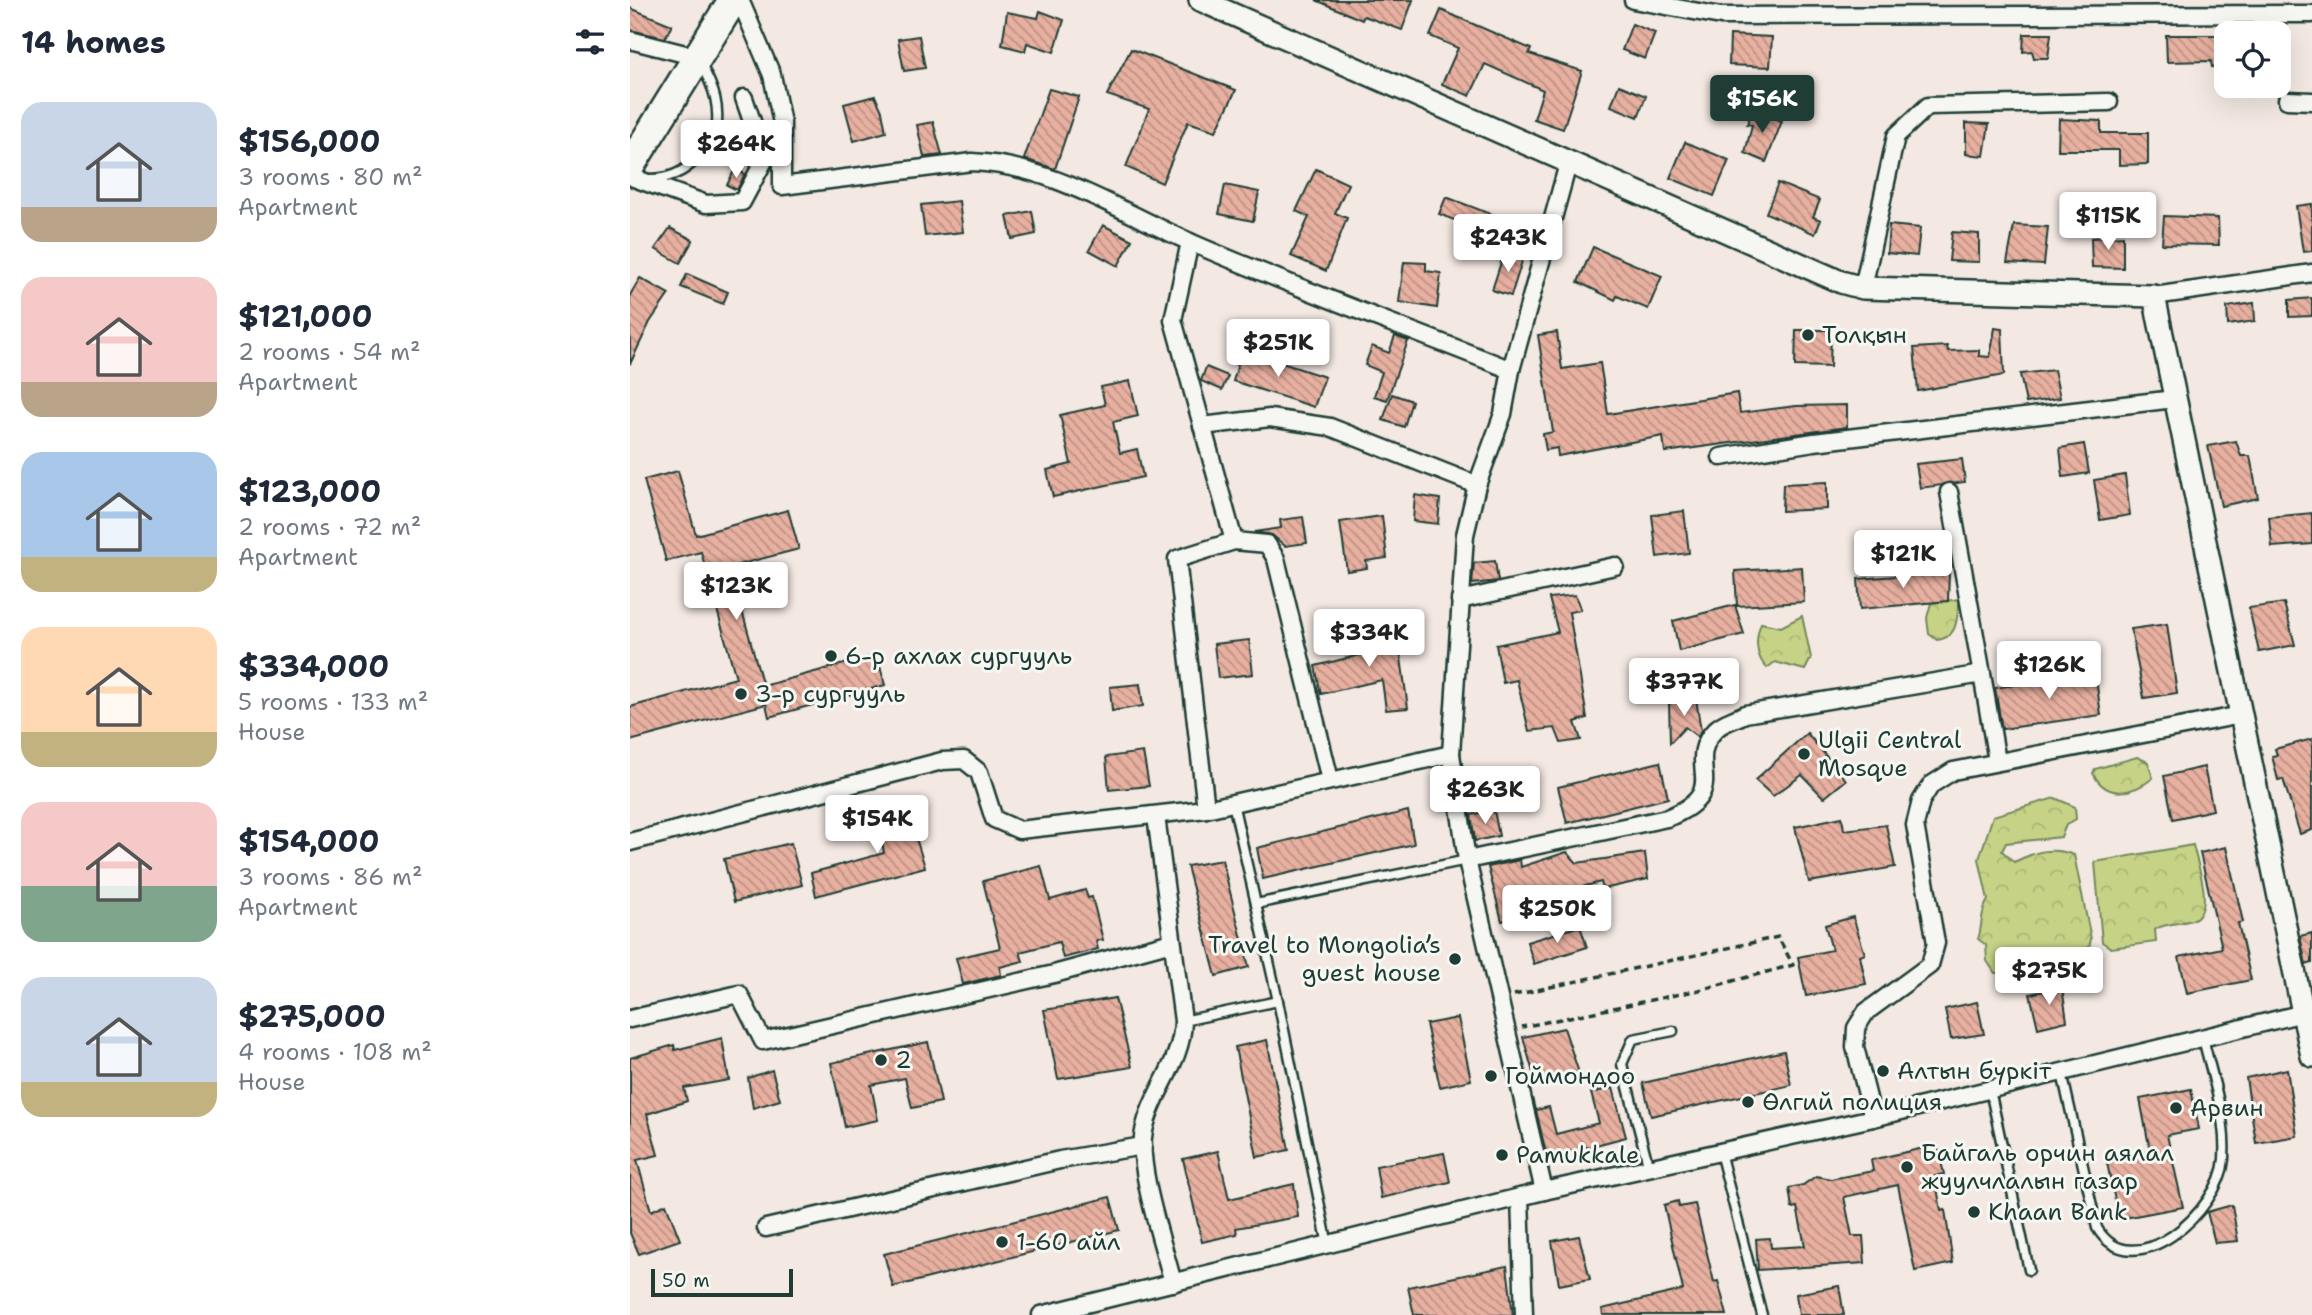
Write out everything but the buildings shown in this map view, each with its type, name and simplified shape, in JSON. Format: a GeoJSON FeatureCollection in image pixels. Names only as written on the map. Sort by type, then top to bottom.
{"type":"FeatureCollection","features":[{"type":"Feature","properties":{"kind":"highway"},"geometry":{"type":"LineString","coordinates":[[631,174],[697,57],[733,0]]}},
{"type":"Feature","properties":{"kind":"street"},"geometry":{"type":"LineString","coordinates":[[740,0],[772,75],[782,123],[782,186],[972,162],[999,163],[1052,178],[1190,242],[1511,370]]}},
{"type":"Feature","properties":{"kind":"street"},"geometry":{"type":"LineString","coordinates":[[1200,0],[1568,164],[1841,282],[1863,288],[2154,296],[2312,273]]}},
{"type":"Feature","properties":{"kind":"street"},"geometry":{"type":"LineString","coordinates":[[1633,0],[1721,16],[2312,14]]}},
{"type":"Feature","properties":{"kind":"street"},"geometry":{"type":"LineString","coordinates":[[630,40],[697,57]]}},
{"type":"Feature","properties":{"kind":"street"},"geometry":{"type":"LineString","coordinates":[[631,174],[706,204],[742,202],[765,159],[744,98]]}},
{"type":"Feature","properties":{"kind":"street"},"geometry":{"type":"LineString","coordinates":[[2287,100],[2312,102]]}},
{"type":"Feature","properties":{"kind":"street"},"geometry":{"type":"LineString","coordinates":[[1863,288],[1896,136],[1928,106],[2109,102]]}},
{"type":"Feature","properties":{"kind":"street"},"geometry":{"type":"LineString","coordinates":[[1544,1191],[1467,860],[1451,754],[1465,534],[1477,485],[1503,414],[1511,370],[1568,164]]}},
{"type":"Feature","properties":{"kind":"street"},"geometry":{"type":"LineString","coordinates":[[1190,242],[1172,320],[1234,541]]}},
{"type":"Feature","properties":{"kind":"street"},"geometry":{"type":"LineString","coordinates":[[2154,296],[2241,715],[2307,1012],[2312,1056]]}},
{"type":"Feature","properties":{"kind":"street"},"geometry":{"type":"LineString","coordinates":[[1721,457],[1814,442],[2174,399]]}},
{"type":"Feature","properties":{"kind":"street"},"geometry":{"type":"LineString","coordinates":[[1202,426],[1270,418],[1330,427],[1477,485]]}},
{"type":"Feature","properties":{"kind":"street"},"geometry":{"type":"LineString","coordinates":[[1949,492],[1997,761]]}},
{"type":"Feature","properties":{"kind":"street"},"geometry":{"type":"LineString","coordinates":[[1206,809],[1177,559],[1234,541],[1267,544],[1276,559],[1331,780]]}},
{"type":"Feature","properties":{"kind":"street"},"geometry":{"type":"LineString","coordinates":[[1460,600],[1615,566]]}},
{"type":"Feature","properties":{"kind":"street"},"geometry":{"type":"LineString","coordinates":[[1467,860],[1667,818],[1692,808],[1703,792],[1703,747],[1717,728],[1745,714],[1982,674]]}},
{"type":"Feature","properties":{"kind":"street"},"geometry":{"type":"LineString","coordinates":[[1872,1118],[1855,1047],[1856,1028],[1866,1012],[1930,965],[1936,943],[1915,825],[1921,801],[1931,785],[1953,771],[1997,761],[2241,715]]}},
{"type":"Feature","properties":{"kind":"street"},"geometry":{"type":"LineString","coordinates":[[630,842],[942,761],[964,760],[979,772],[995,819],[1019,830],[1206,809],[1451,754]]}},
{"type":"Feature","properties":{"kind":"street"},"geometry":{"type":"LineString","coordinates":[[1156,816],[1183,1021],[1182,1042],[1153,1103],[1143,1133],[1143,1146],[1144,1164],[1173,1283]]}},
{"type":"Feature","properties":{"kind":"street"},"geometry":{"type":"LineString","coordinates":[[630,1018],[739,994],[762,1041],[1054,974],[1172,942]]}},
{"type":"Feature","properties":{"kind":"street"},"geometry":{"type":"LineString","coordinates":[[1041,1315],[1544,1191],[1872,1118],[2307,1012]]}},
{"type":"Feature","properties":{"kind":"street"},"geometry":{"type":"LineString","coordinates":[[766,1228],[1060,1160],[1143,1146]]}},
{"type":"Feature","properties":{"kind":"street"},"geometry":{"type":"LineString","coordinates":[[1520,1197],[1524,1315]]}},
{"type":"Feature","properties":{"kind":"lane"},"geometry":{"type":"LineString","coordinates":[[697,57],[712,84],[719,110],[716,135]]}},
{"type":"Feature","properties":{"kind":"lane"},"geometry":{"type":"LineString","coordinates":[[631,174],[663,179],[687,170],[705,151]]}},
{"type":"Feature","properties":{"kind":"lane"},"geometry":{"type":"LineString","coordinates":[[1233,803],[1278,1001],[1328,1245]]}},
{"type":"Feature","properties":{"kind":"lane"},"geometry":{"type":"LineString","coordinates":[[1256,904],[1467,860]]}},
{"type":"Feature","properties":{"kind":"lane"},"geometry":{"type":"LineString","coordinates":[[1183,1021],[1278,1001]]}},
{"type":"Feature","properties":{"kind":"lane"},"geometry":{"type":"LineString","coordinates":[[1650,1168],[1622,1064],[1633,1039],[1673,1031]]}},
{"type":"Feature","properties":{"kind":"lane"},"geometry":{"type":"LineString","coordinates":[[2062,1073],[2097,1228],[2111,1245],[2124,1248],[2155,1244],[2172,1236],[2201,1212],[2221,1179],[2224,1159],[2222,1130],[2203,1038]]}},
{"type":"Feature","properties":{"kind":"lane"},"geometry":{"type":"LineString","coordinates":[[1990,1090],[2029,1270]]}},
{"type":"Feature","properties":{"kind":"lane"},"geometry":{"type":"LineString","coordinates":[[1720,1152],[1762,1315]]}},
{"type":"Feature","properties":{"kind":"path"},"geometry":{"type":"LineString","coordinates":[[1499,998],[1778,937],[1793,965],[1699,990],[1507,1030]]}},
{"type":"Feature","properties":{"kind":"green space"},"geometry":{"type":"Polygon","coordinates":[[[1960,599],[1953,631],[1937,640],[1929,634],[1927,618],[1931,603],[1960,599]]]}},
{"type":"Feature","properties":{"kind":"green space"},"geometry":{"type":"Polygon","coordinates":[[[1802,616],[1811,658],[1805,670],[1775,662],[1767,668],[1757,647],[1761,623],[1781,627],[1802,616]]]}},
{"type":"Feature","properties":{"kind":"green space"},"geometry":{"type":"Polygon","coordinates":[[[2137,757],[2148,762],[2153,778],[2129,791],[2112,791],[2098,782],[2093,773],[2095,769],[2137,757]]]}},
{"type":"Feature","properties":{"kind":"green space"},"geometry":{"type":"Polygon","coordinates":[[[2055,798],[2075,807],[2076,819],[2066,825],[2061,837],[2006,843],[2002,851],[2014,862],[2043,851],[2074,855],[2091,939],[2089,948],[2052,953],[2016,971],[1995,973],[1987,961],[1986,945],[1978,939],[1988,900],[1979,859],[1993,816],[2055,798]]]}},
{"type":"Feature","properties":{"kind":"green space"},"geometry":{"type":"Polygon","coordinates":[[[2193,845],[2204,897],[2199,915],[2192,920],[2155,929],[2156,942],[2111,948],[2102,942],[2095,862],[2193,845]]]}},
{"type":"Feature","properties":{"kind":"place","name":"Толқын"},"geometry":{"type":"Point","coordinates":[1808,335]}},
{"type":"Feature","properties":{"kind":"place","name":"6-р ахлах сургууль"},"geometry":{"type":"Point","coordinates":[831,656]}},
{"type":"Feature","properties":{"kind":"place","name":"3-р сургууль"},"geometry":{"type":"Point","coordinates":[741,694]}},
{"type":"Feature","properties":{"kind":"place","name":"Ulgii Central Mosque"},"geometry":{"type":"Point","coordinates":[1804,754]}},
{"type":"Feature","properties":{"kind":"place","name":"Travel to Mongolia’s guest house"},"geometry":{"type":"Point","coordinates":[1455,959]}},
{"type":"Feature","properties":{"kind":"place","name":"2"},"geometry":{"type":"Point","coordinates":[881,1060]}},
{"type":"Feature","properties":{"kind":"place","name":"Алтын бүркiт"},"geometry":{"type":"Point","coordinates":[1883,1071]}},
{"type":"Feature","properties":{"kind":"place","name":"Гоймондоо"},"geometry":{"type":"Point","coordinates":[1491,1076]}},
{"type":"Feature","properties":{"kind":"place","name":"Өлгий полиция"},"geometry":{"type":"Point","coordinates":[1748,1102]}},
{"type":"Feature","properties":{"kind":"place","name":"Арвин"},"geometry":{"type":"Point","coordinates":[2176,1108]}},
{"type":"Feature","properties":{"kind":"place","name":"Pamukkale"},"geometry":{"type":"Point","coordinates":[1502,1155]}},
{"type":"Feature","properties":{"kind":"place","name":"Байгаль орчин аялал жуулчлалын газар"},"geometry":{"type":"Point","coordinates":[1907,1167]}},
{"type":"Feature","properties":{"kind":"place","name":"Khaan Bank"},"geometry":{"type":"Point","coordinates":[1974,1212]}},
{"type":"Feature","properties":{"kind":"place","name":"1-60 айл"},"geometry":{"type":"Point","coordinates":[1002,1242]}}]}
